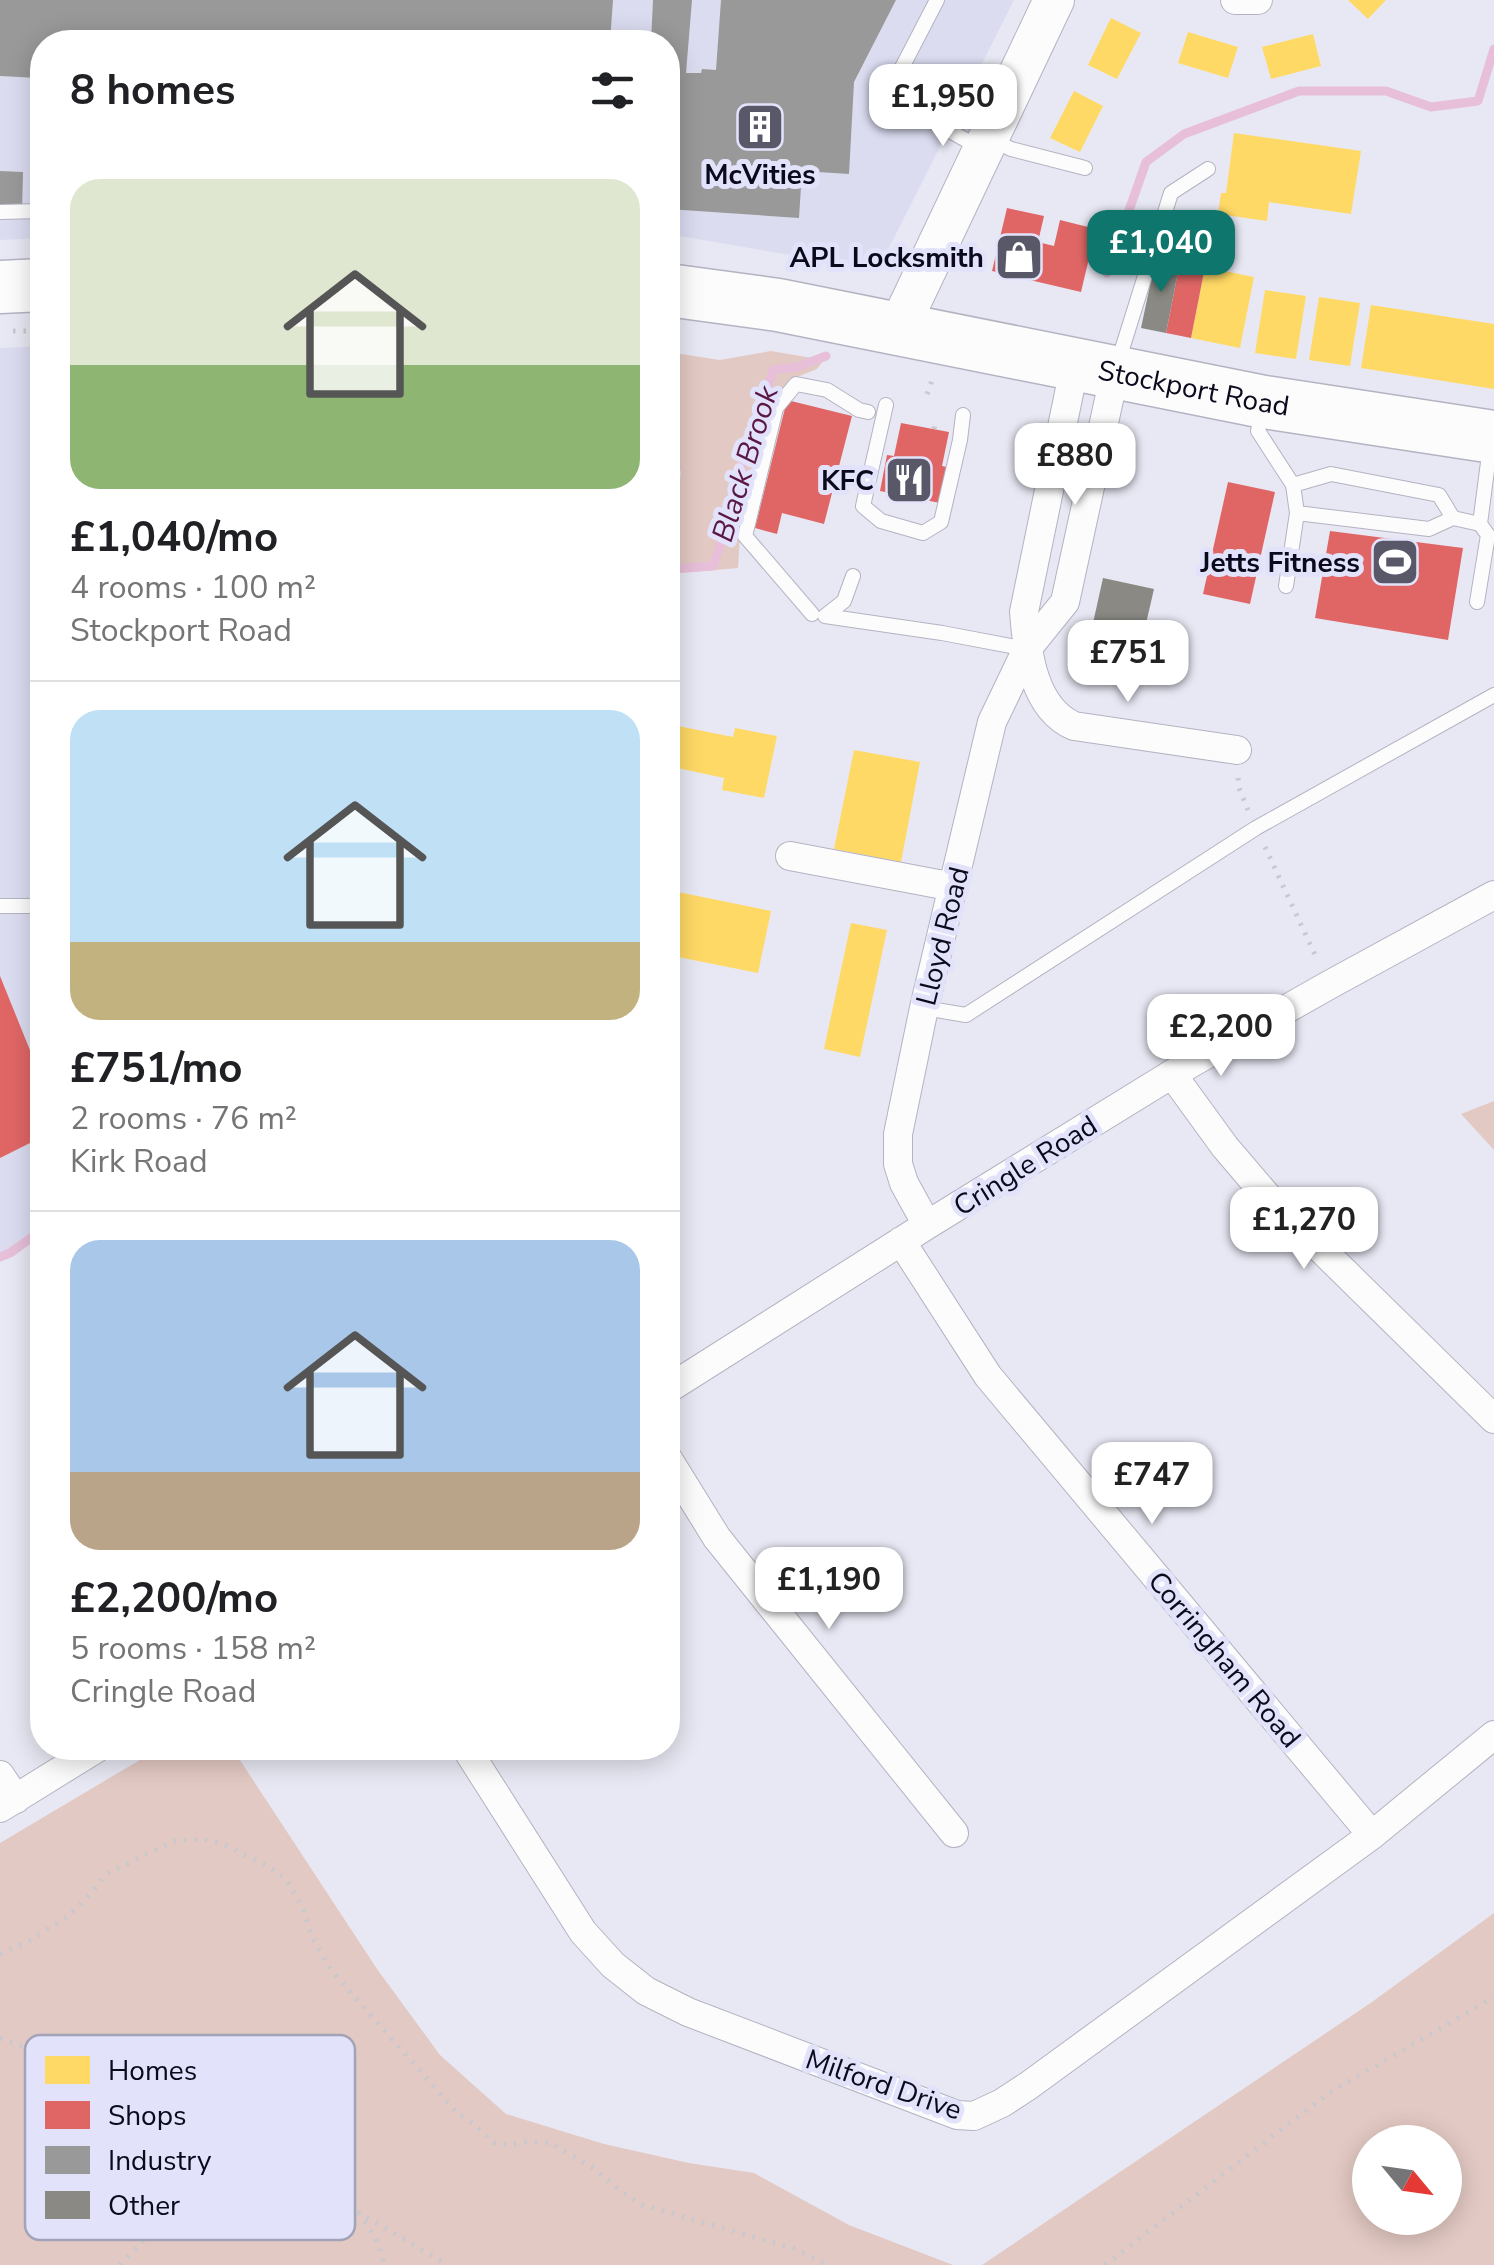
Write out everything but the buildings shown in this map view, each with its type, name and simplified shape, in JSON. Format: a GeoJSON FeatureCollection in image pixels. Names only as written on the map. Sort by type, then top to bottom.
{"type":"FeatureCollection","features":[{"type":"Feature","properties":{"kind":"highway"},"geometry":{"type":"LineString","coordinates":[[0,287],[30,286]]}},
{"type":"Feature","properties":{"kind":"highway","name":"Stockport Road"},"geometry":{"type":"LineString","coordinates":[[680,292],[778,305],[1264,402],[1493,436]]}},
{"type":"Feature","properties":{"kind":"street"},"geometry":{"type":"LineString","coordinates":[[898,329],[1054,0]]}},
{"type":"Feature","properties":{"kind":"street"},"geometry":{"type":"LineString","coordinates":[[1234,0],[1258,0]]}},
{"type":"Feature","properties":{"kind":"street","name":"Lloyd Road"},"geometry":{"type":"LineString","coordinates":[[926,1225],[898,1164],[898,1134],[992,722],[1027,649],[1065,602],[1095,368]]}},
{"type":"Feature","properties":{"kind":"street","name":"Lloyd Road"},"geometry":{"type":"LineString","coordinates":[[1027,649],[1024,612],[1095,368]]}},
{"type":"Feature","properties":{"kind":"street"},"geometry":{"type":"LineString","coordinates":[[1027,649],[1045,703],[1064,722],[1237,750]]}},
{"type":"Feature","properties":{"kind":"street"},"geometry":{"type":"LineString","coordinates":[[790,856],[954,887]]}},
{"type":"Feature","properties":{"kind":"street","name":"Cringle Road"},"geometry":{"type":"LineString","coordinates":[[680,1381],[1172,1074],[1494,896]]}},
{"type":"Feature","properties":{"kind":"street"},"geometry":{"type":"LineString","coordinates":[[1172,1074],[1266,1195],[1494,1420]]}},
{"type":"Feature","properties":{"kind":"street","name":"Corringham Road"},"geometry":{"type":"LineString","coordinates":[[901,1241],[988,1376],[1372,1835]]}},
{"type":"Feature","properties":{"kind":"street"},"geometry":{"type":"LineString","coordinates":[[680,1478],[717,1538],[954,1833]]}},
{"type":"Feature","properties":{"kind":"street","name":"Milford Drive"},"geometry":{"type":"LineString","coordinates":[[474,1760],[584,1932],[612,1966],[646,1992],[688,2012],[957,2115],[974,2116],[1028,2086],[1372,1835],[1494,1735]]}},
{"type":"Feature","properties":{"kind":"street"},"geometry":{"type":"LineString","coordinates":[[0,1775],[8,1804],[78,1760]]}},
{"type":"Feature","properties":{"kind":"lane"},"geometry":{"type":"LineString","coordinates":[[937,0],[895,81],[914,111],[984,143],[1085,168]]}},
{"type":"Feature","properties":{"kind":"lane"},"geometry":{"type":"LineString","coordinates":[[1095,368],[1171,193],[1208,169]]}},
{"type":"Feature","properties":{"kind":"lane"},"geometry":{"type":"LineString","coordinates":[[0,212],[30,212]]}},
{"type":"Feature","properties":{"kind":"lane"},"geometry":{"type":"LineString","coordinates":[[812,614],[745,536],[776,408],[796,384],[828,390],[868,412]]}},
{"type":"Feature","properties":{"kind":"lane"},"geometry":{"type":"LineString","coordinates":[[1264,402],[1258,431],[1292,483],[1297,513],[1286,586]]}},
{"type":"Feature","properties":{"kind":"lane"},"geometry":{"type":"LineString","coordinates":[[886,405],[863,506],[881,521],[923,533],[940,522],[963,415]]}},
{"type":"Feature","properties":{"kind":"lane"},"geometry":{"type":"LineString","coordinates":[[1480,524],[1493,436]]}},
{"type":"Feature","properties":{"kind":"lane"},"geometry":{"type":"LineString","coordinates":[[1292,483],[1331,474],[1439,495],[1454,518]]}},
{"type":"Feature","properties":{"kind":"lane"},"geometry":{"type":"LineString","coordinates":[[1297,513],[1429,530],[1454,518],[1480,524],[1488,535],[1477,602]]}},
{"type":"Feature","properties":{"kind":"lane"},"geometry":{"type":"LineString","coordinates":[[853,576],[844,601],[825,616],[942,632],[1027,649]]}},
{"type":"Feature","properties":{"kind":"lane"},"geometry":{"type":"LineString","coordinates":[[924,1008],[966,1015],[1256,828],[1494,694]]}},
{"type":"Feature","properties":{"kind":"lane"},"geometry":{"type":"LineString","coordinates":[[0,906],[30,906]]}},
{"type":"Feature","properties":{"kind":"path"},"geometry":{"type":"LineString","coordinates":[[0,331],[30,330]]}},
{"type":"Feature","properties":{"kind":"path"},"geometry":{"type":"LineString","coordinates":[[928,394],[934,373]]}},
{"type":"Feature","properties":{"kind":"path"},"geometry":{"type":"LineString","coordinates":[[1237,750],[1238,788],[1330,985]]}},
{"type":"Feature","properties":{"kind":"path"},"geometry":{"type":"LineString","coordinates":[[0,1954],[68,1916],[106,1874],[174,1841],[203,1839],[225,1845],[285,1878],[331,1970],[457,2114],[494,2142],[551,2143],[592,2167],[642,2205],[796,2248],[827,2265]]}},
{"type":"Feature","properties":{"kind":"path"},"geometry":{"type":"LineString","coordinates":[[1105,2265],[1328,2093],[1494,1997]]}},
{"type":"Feature","properties":{"kind":"path"},"geometry":{"type":"LineString","coordinates":[[0,2038],[25,2047]]}},
{"type":"Feature","properties":{"kind":"path"},"geometry":{"type":"LineString","coordinates":[[356,2210],[375,2236],[386,2265]]}},
{"type":"Feature","properties":{"kind":"path"},"geometry":{"type":"LineString","coordinates":[[356,2210],[448,2265]]}},
{"type":"Feature","properties":{"kind":"path"},"geometry":{"type":"LineString","coordinates":[[120,2265],[143,2240]]}},
{"type":"Feature","properties":{"kind":"shaded area"},"geometry":{"type":"Polygon","coordinates":[[[0,0],[1014,0],[883,260],[874,265],[860,267],[680,236],[680,30],[30,30],[30,239],[0,240],[0,0]]]}},
{"type":"Feature","properties":{"kind":"shaded area"},"geometry":{"type":"Polygon","coordinates":[[[30,347],[30,1237],[0,1256],[0,348],[30,347]]]}},
{"type":"Feature","properties":{"kind":"shaded area"},"geometry":{"type":"Polygon","coordinates":[[[771,351],[824,360],[817,369],[792,379],[740,535],[738,568],[680,573],[680,354],[720,360],[771,351]]]}},
{"type":"Feature","properties":{"kind":"shaded area"},"geometry":{"type":"Polygon","coordinates":[[[1494,1101],[1494,1150],[1461,1114],[1494,1101]]]}},
{"type":"Feature","properties":{"kind":"shaded area"},"geometry":{"type":"Polygon","coordinates":[[[140,1760],[240,1760],[377,1969],[440,2055],[506,2114],[604,2144],[754,2173],[849,2225],[953,2265],[0,2265],[0,1843],[140,1760]]]}},
{"type":"Feature","properties":{"kind":"shaded area"},"geometry":{"type":"Polygon","coordinates":[[[1494,1913],[1494,2265],[982,2265],[1372,2002],[1494,1913]]]}},
{"type":"Feature","properties":{"kind":"waterway"},"geometry":{"type":"LineString","coordinates":[[1107,273],[1146,162],[1184,134],[1299,91],[1386,91],[1431,107],[1478,101],[1494,49]]}},
{"type":"Feature","properties":{"kind":"waterway","name":"Black Brook"},"geometry":{"type":"LineString","coordinates":[[680,568],[713,566],[740,490],[744,447],[773,370],[797,367],[826,356]]}},
{"type":"Feature","properties":{"kind":"waterway","name":"Black Brook"},"geometry":{"type":"LineString","coordinates":[[0,1257],[30,1239]]}},
{"type":"Feature","properties":{"kind":"place","name":"McVities"},"geometry":{"type":"Point","coordinates":[760,127]}},
{"type":"Feature","properties":{"kind":"place","name":"APL Locksmith"},"geometry":{"type":"Point","coordinates":[1019,257]}},
{"type":"Feature","properties":{"kind":"place","name":"KFC"},"geometry":{"type":"Point","coordinates":[909,480]}},
{"type":"Feature","properties":{"kind":"place","name":"Jetts Fitness"},"geometry":{"type":"Point","coordinates":[1395,562]}}]}
